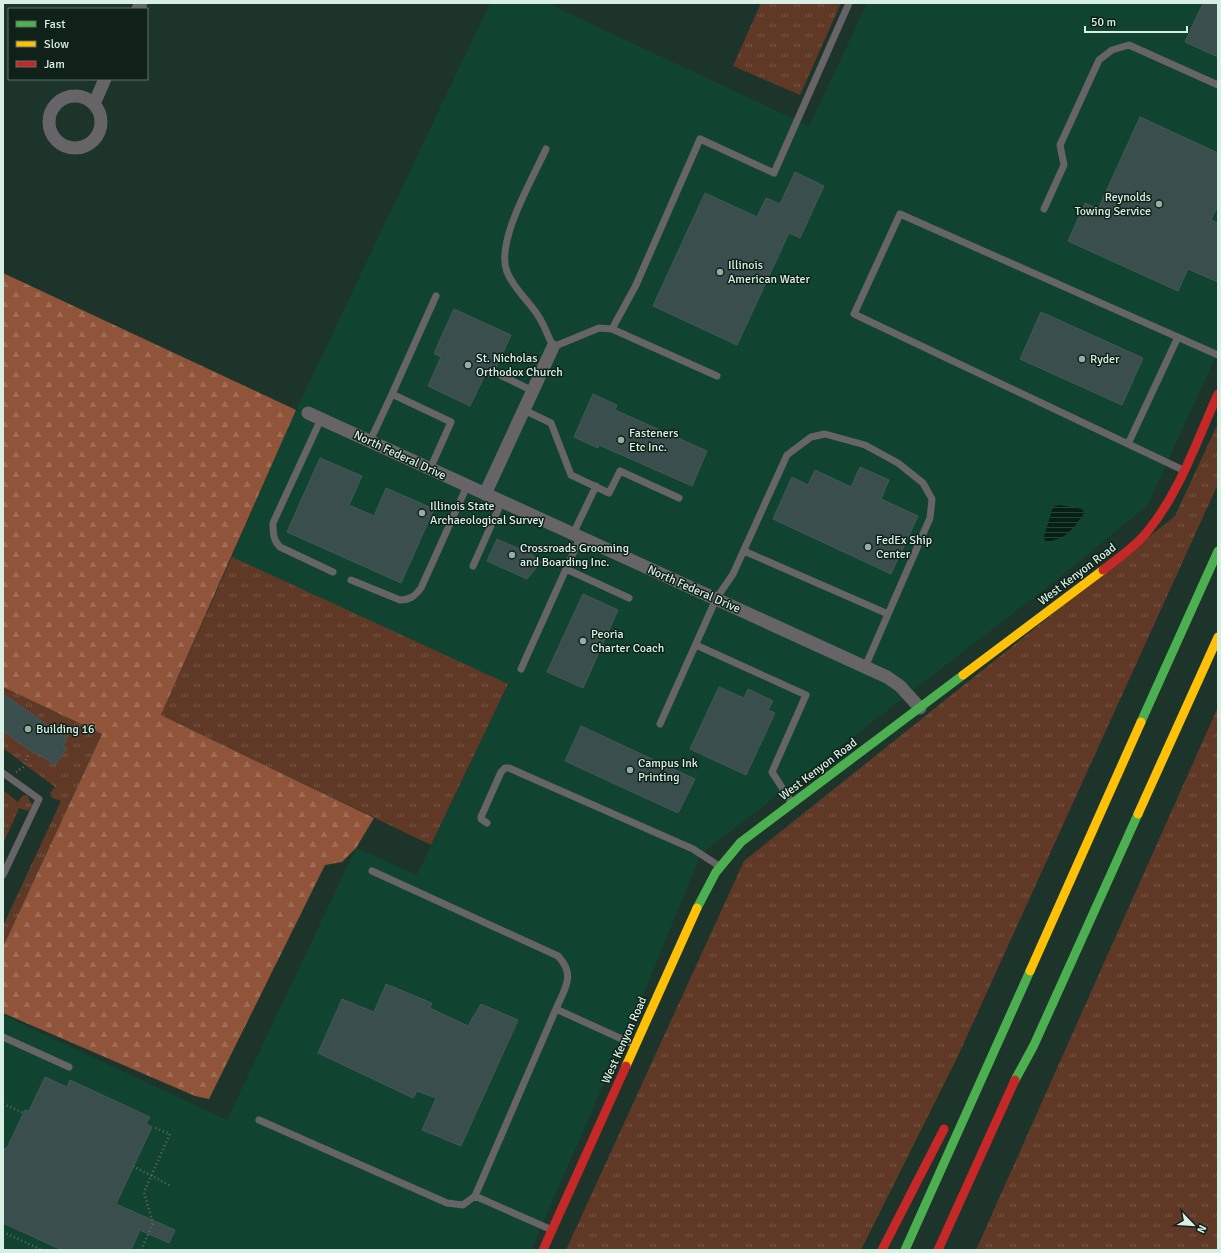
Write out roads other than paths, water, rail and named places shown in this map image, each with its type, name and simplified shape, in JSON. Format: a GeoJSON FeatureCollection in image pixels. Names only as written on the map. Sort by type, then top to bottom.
{"type":"FeatureCollection","features":[{"type":"Feature","properties":{"kind":"main road","name":"West Kenyon Road"},"geometry":{"type":"LineString","coordinates":[[543,1250],[697,907],[712,875],[719,866],[741,842],[1129,550],[1147,532],[1162,512],[1184,471],[1218,394]]}},
{"type":"Feature","properties":{"kind":"main road"},"geometry":{"type":"LineString","coordinates":[[905,1250],[1048,934],[1218,551]]}},
{"type":"Feature","properties":{"kind":"main road"},"geometry":{"type":"LineString","coordinates":[[938,1250],[1016,1078],[1034,1045],[1218,637]]}},
{"type":"Feature","properties":{"kind":"main road"},"geometry":{"type":"LineString","coordinates":[[987,1044],[1048,934]]}},
{"type":"Feature","properties":{"kind":"main road"},"geometry":{"type":"LineString","coordinates":[[1027,1078],[1034,1045]]}},
{"type":"Feature","properties":{"kind":"main road"},"geometry":{"type":"LineString","coordinates":[[882,1250],[948,1120]]}},
{"type":"Feature","properties":{"kind":"street"},"geometry":{"type":"LineString","coordinates":[[94,104],[105,80]]}},
{"type":"Feature","properties":{"kind":"street"},"geometry":{"type":"LineString","coordinates":[[485,494],[553,347]]}},
{"type":"Feature","properties":{"kind":"street","name":"North Federal Drive"},"geometry":{"type":"LineString","coordinates":[[308,413],[887,677],[900,686],[920,708]]}},
{"type":"Feature","properties":{"kind":"lane"},"geometry":{"type":"LineString","coordinates":[[612,329],[636,285],[700,139],[774,173],[849,3]]}},
{"type":"Feature","properties":{"kind":"lane"},"geometry":{"type":"LineString","coordinates":[[1044,209],[1064,165],[1060,145],[1099,60],[1112,50],[1129,45],[1218,85]]}},
{"type":"Feature","properties":{"kind":"lane"},"geometry":{"type":"LineString","coordinates":[[546,149],[514,217],[505,245],[507,270],[518,291],[538,314],[553,347],[599,328],[612,329],[717,376]]}},
{"type":"Feature","properties":{"kind":"lane"},"geometry":{"type":"LineString","coordinates":[[1184,471],[854,314],[900,214],[1218,355]]}},
{"type":"Feature","properties":{"kind":"lane"},"geometry":{"type":"LineString","coordinates":[[370,441],[436,296]]}},
{"type":"Feature","properties":{"kind":"lane"},"geometry":{"type":"LineString","coordinates":[[1128,444],[1178,337]]}},
{"type":"Feature","properties":{"kind":"lane"},"geometry":{"type":"LineString","coordinates":[[494,372],[533,390]]}},
{"type":"Feature","properties":{"kind":"lane"},"geometry":{"type":"LineString","coordinates":[[392,394],[451,422],[430,468]]}},
{"type":"Feature","properties":{"kind":"lane"},"geometry":{"type":"LineString","coordinates":[[524,410],[551,423],[571,474],[609,493],[620,471],[679,498]]}},
{"type":"Feature","properties":{"kind":"lane"},"geometry":{"type":"LineString","coordinates":[[321,419],[274,523],[273,532],[275,542],[280,548],[333,572]]}},
{"type":"Feature","properties":{"kind":"lane"},"geometry":{"type":"LineString","coordinates":[[660,724],[716,599],[733,574],[787,455],[811,437],[825,434],[865,445],[898,462],[923,483],[932,499],[930,518],[865,667]]}},
{"type":"Feature","properties":{"kind":"lane"},"geometry":{"type":"LineString","coordinates":[[351,580],[400,600],[408,600],[416,595],[421,588],[467,486]]}},
{"type":"Feature","properties":{"kind":"lane"},"geometry":{"type":"LineString","coordinates":[[521,669],[566,569],[596,486]]}},
{"type":"Feature","properties":{"kind":"lane"},"geometry":{"type":"LineString","coordinates":[[473,566],[502,501]]}},
{"type":"Feature","properties":{"kind":"lane"},"geometry":{"type":"LineString","coordinates":[[744,551],[888,614]]}},
{"type":"Feature","properties":{"kind":"lane"},"geometry":{"type":"LineString","coordinates":[[566,569],[629,598]]}},
{"type":"Feature","properties":{"kind":"lane"},"geometry":{"type":"LineString","coordinates":[[696,645],[806,695],[772,772],[792,804]]}},
{"type":"Feature","properties":{"kind":"lane"},"geometry":{"type":"LineString","coordinates":[[487,823],[480,820],[481,816],[501,772],[505,768],[509,768],[693,849],[719,866]]}},
{"type":"Feature","properties":{"kind":"lane"},"geometry":{"type":"LineString","coordinates":[[3,773],[39,798],[3,875]]}},
{"type":"Feature","properties":{"kind":"lane"},"geometry":{"type":"LineString","coordinates":[[259,1120],[447,1203],[463,1205],[475,1196],[556,1009],[568,978],[567,965],[558,956],[372,871]]}},
{"type":"Feature","properties":{"kind":"lane"},"geometry":{"type":"LineString","coordinates":[[556,1009],[635,1045]]}},
{"type":"Feature","properties":{"kind":"lane"},"geometry":{"type":"LineString","coordinates":[[3,1037],[69,1067]]}},
{"type":"Feature","properties":{"kind":"lane"},"geometry":{"type":"LineString","coordinates":[[475,1196],[552,1230]]}},
{"type":"Feature","properties":{"kind":"place","name":"Reynolds Towing Service"},"geometry":{"type":"Point","coordinates":[1159,204]}},
{"type":"Feature","properties":{"kind":"place","name":"Illinois American Water"},"geometry":{"type":"Point","coordinates":[720,272]}},
{"type":"Feature","properties":{"kind":"place","name":"Ryder"},"geometry":{"type":"Point","coordinates":[1082,359]}},
{"type":"Feature","properties":{"kind":"place","name":"St. Nicholas Orthodox Church"},"geometry":{"type":"Point","coordinates":[468,365]}},
{"type":"Feature","properties":{"kind":"place","name":"Fasteners Etc Inc."},"geometry":{"type":"Point","coordinates":[621,440]}},
{"type":"Feature","properties":{"kind":"place","name":"Illinois State Archaeological Survey"},"geometry":{"type":"Point","coordinates":[422,513]}},
{"type":"Feature","properties":{"kind":"place","name":"FedEx Ship Center"},"geometry":{"type":"Point","coordinates":[868,547]}},
{"type":"Feature","properties":{"kind":"place","name":"Crossroads Grooming and Boarding Inc."},"geometry":{"type":"Point","coordinates":[512,555]}},
{"type":"Feature","properties":{"kind":"place","name":"Peoria Charter Coach"},"geometry":{"type":"Point","coordinates":[583,641]}},
{"type":"Feature","properties":{"kind":"place","name":"Building 16"},"geometry":{"type":"Point","coordinates":[28,729]}},
{"type":"Feature","properties":{"kind":"place","name":"Campus Ink Printing"},"geometry":{"type":"Point","coordinates":[630,770]}}]}
